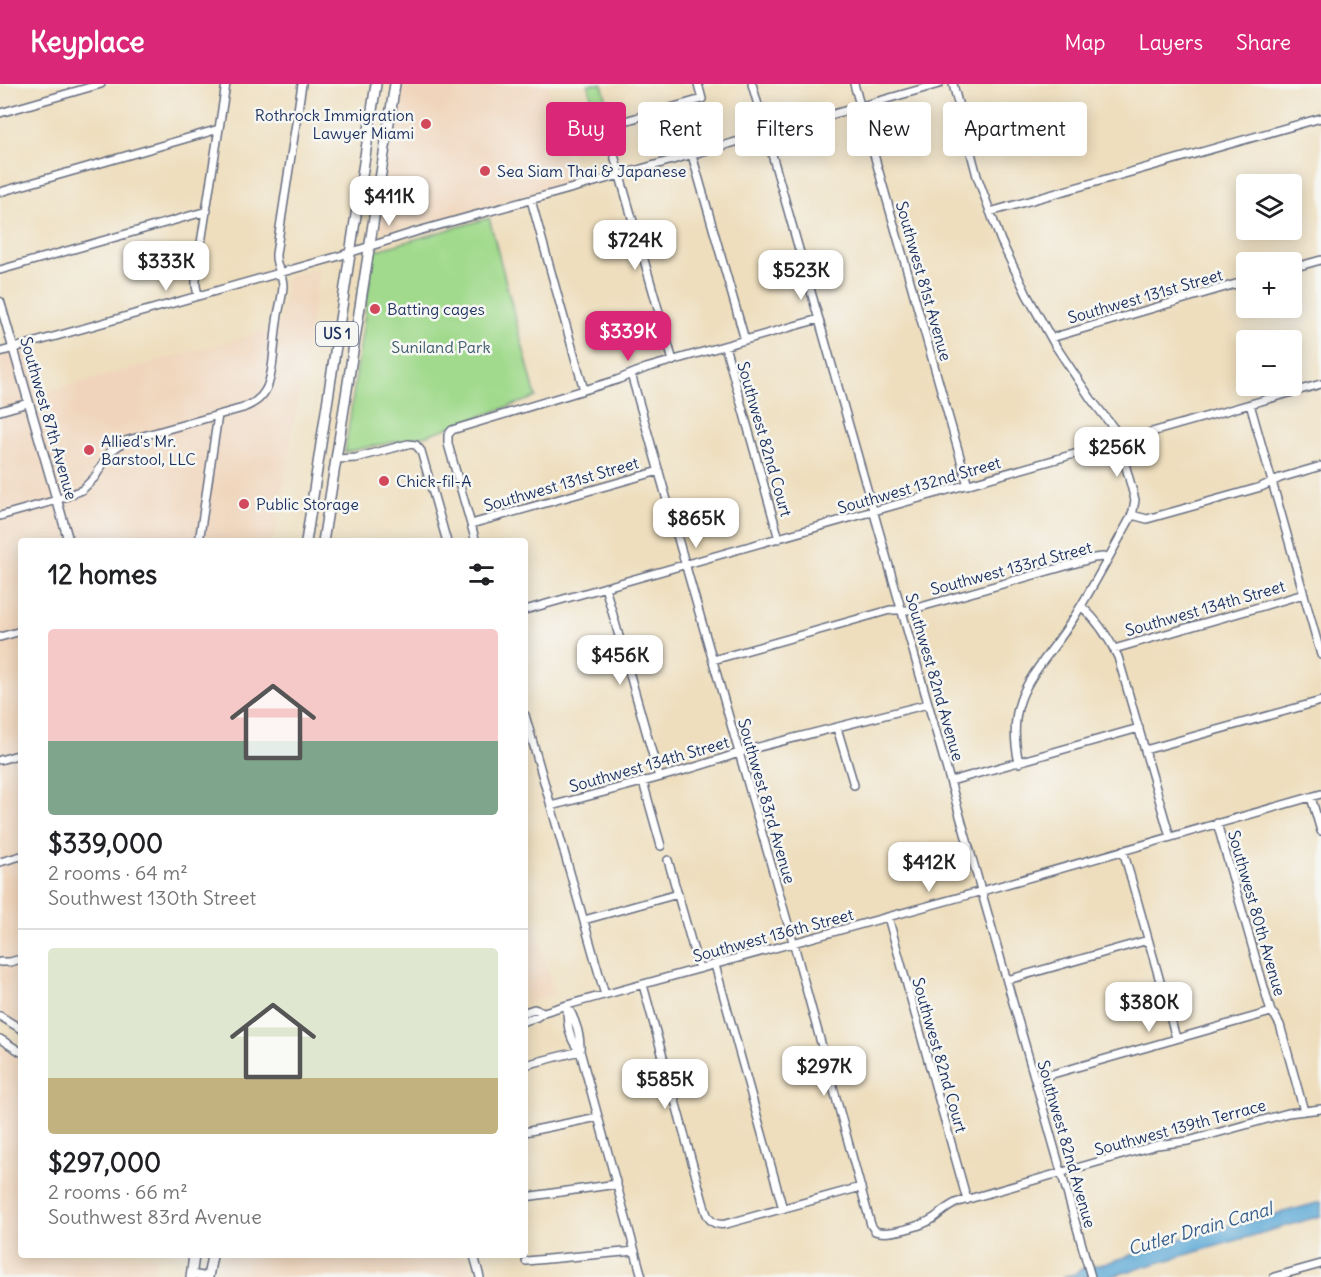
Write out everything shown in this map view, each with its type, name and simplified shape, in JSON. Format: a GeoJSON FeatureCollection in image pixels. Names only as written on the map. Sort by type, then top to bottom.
{"type":"FeatureCollection","features":[{"type":"Feature","properties":{"kind":"highway","name":"US 1"},"geometry":{"type":"LineString","coordinates":[[307,538],[376,84]]}},
{"type":"Feature","properties":{"kind":"highway","name":"US 1"},"geometry":{"type":"LineString","coordinates":[[324,538],[395,84]]}},
{"type":"Feature","properties":{"kind":"highway"},"geometry":{"type":"LineString","coordinates":[[374,100],[392,104]]}},
{"type":"Feature","properties":{"kind":"highway"},"geometry":{"type":"LineString","coordinates":[[318,456],[336,459]]}},
{"type":"Feature","properties":{"kind":"highway"},"geometry":{"type":"LineString","coordinates":[[191,1275],[194,1258]]}},
{"type":"Feature","properties":{"kind":"highway"},"geometry":{"type":"LineString","coordinates":[[208,1277],[212,1258]]}},
{"type":"Feature","properties":{"kind":"main road","name":"Southwest 87th Avenue"},"geometry":{"type":"LineString","coordinates":[[0,302],[68,538]]}},
{"type":"Feature","properties":{"kind":"street"},"geometry":{"type":"LineString","coordinates":[[0,113],[101,84]]}},
{"type":"Feature","properties":{"kind":"street"},"geometry":{"type":"LineString","coordinates":[[198,295],[196,275],[226,84]]}},
{"type":"Feature","properties":{"kind":"street"},"geometry":{"type":"LineString","coordinates":[[0,516],[57,500],[86,488],[108,454],[130,439],[243,408],[258,400],[266,390],[271,374],[284,284],[276,265],[276,254],[302,84]]}},
{"type":"Feature","properties":{"kind":"street"},"geometry":{"type":"LineString","coordinates":[[626,121],[702,99],[698,84]]}},
{"type":"Feature","properties":{"kind":"street","name":"Southwest 82nd Avenue"},"geometry":{"type":"LineString","coordinates":[[752,84],[757,102]]}},
{"type":"Feature","properties":{"kind":"street","name":"Southwest 81st Avenue"},"geometry":{"type":"LineString","coordinates":[[854,84],[859,102]]}},
{"type":"Feature","properties":{"kind":"street"},"geometry":{"type":"LineString","coordinates":[[880,102],[939,84]]}},
{"type":"Feature","properties":{"kind":"street"},"geometry":{"type":"LineString","coordinates":[[953,84],[973,164],[990,212],[1017,274],[1050,338],[1091,399],[1116,431],[1135,504],[1132,515],[1081,606],[1035,671],[1021,697],[1015,725],[1019,763]]}},
{"type":"Feature","properties":{"kind":"street"},"geometry":{"type":"LineString","coordinates":[[990,212],[1321,118]]}},
{"type":"Feature","properties":{"kind":"street"},"geometry":{"type":"LineString","coordinates":[[0,192],[219,129]]}},
{"type":"Feature","properties":{"kind":"street"},"geometry":{"type":"LineString","coordinates":[[614,156],[673,361]]}},
{"type":"Feature","properties":{"kind":"street"},"geometry":{"type":"LineString","coordinates":[[0,352],[685,156]]}},
{"type":"Feature","properties":{"kind":"street","name":"Southwest 82nd Court"},"geometry":{"type":"LineString","coordinates":[[693,156],[745,340]]}},
{"type":"Feature","properties":{"kind":"street","name":"Southwest 82nd Avenue"},"geometry":{"type":"LineString","coordinates":[[772,156],[1091,1277]]}},
{"type":"Feature","properties":{"kind":"street","name":"Southwest 81st Avenue"},"geometry":{"type":"LineString","coordinates":[[875,156],[968,485]]}},
{"type":"Feature","properties":{"kind":"street"},"geometry":{"type":"LineString","coordinates":[[531,200],[584,390]]}},
{"type":"Feature","properties":{"kind":"street"},"geometry":{"type":"LineString","coordinates":[[0,270],[207,211]]}},
{"type":"Feature","properties":{"kind":"street"},"geometry":{"type":"LineString","coordinates":[[1302,265],[1321,260]]}},
{"type":"Feature","properties":{"kind":"street","name":"Southwest 131st Street"},"geometry":{"type":"LineString","coordinates":[[1050,338],[1236,284]]}},
{"type":"Feature","properties":{"kind":"street"},"geometry":{"type":"LineString","coordinates":[[475,538],[448,444],[449,432],[646,368],[819,319]]}},
{"type":"Feature","properties":{"kind":"street","name":"Southwest 82nd Court"},"geometry":{"type":"LineString","coordinates":[[725,346],[779,539]]}},
{"type":"Feature","properties":{"kind":"street","name":"Southwest 83rd Avenue"},"geometry":{"type":"LineString","coordinates":[[631,374],[794,943],[871,1224],[878,1233]]}},
{"type":"Feature","properties":{"kind":"street","name":"Southwest 132nd Street"},"geometry":{"type":"LineString","coordinates":[[528,609],[1321,384]]}},
{"type":"Feature","properties":{"kind":"street"},"geometry":{"type":"LineString","coordinates":[[0,411],[28,403]]}},
{"type":"Feature","properties":{"kind":"street"},"geometry":{"type":"LineString","coordinates":[[1250,404],[1304,594],[1318,630],[1321,655]]}},
{"type":"Feature","properties":{"kind":"street"},"geometry":{"type":"LineString","coordinates":[[200,538],[218,415]]}},
{"type":"Feature","properties":{"kind":"street"},"geometry":{"type":"LineString","coordinates":[[336,459],[356,458],[408,444],[416,445],[421,451],[446,538]]}},
{"type":"Feature","properties":{"kind":"street"},"geometry":{"type":"LineString","coordinates":[[1132,515],[1147,519],[1261,487],[1280,478],[1321,466]]}},
{"type":"Feature","properties":{"kind":"street","name":"Southwest 131st Street"},"geometry":{"type":"LineString","coordinates":[[471,524],[659,471]]}},
{"type":"Feature","properties":{"kind":"street","name":"Southwest 133rd Street"},"geometry":{"type":"LineString","coordinates":[[713,660],[890,610],[910,610],[1094,558],[1108,559]]}},
{"type":"Feature","properties":{"kind":"street"},"geometry":{"type":"LineString","coordinates":[[604,587],[659,777]]}},
{"type":"Feature","properties":{"kind":"street","name":"Southwest 134th Street"},"geometry":{"type":"LineString","coordinates":[[1114,649],[1304,594]]}},
{"type":"Feature","properties":{"kind":"street"},"geometry":{"type":"LineString","coordinates":[[1081,606],[1096,622],[1114,649],[1170,837]]}},
{"type":"Feature","properties":{"kind":"street"},"geometry":{"type":"LineString","coordinates":[[0,637],[18,632]]}},
{"type":"Feature","properties":{"kind":"street"},"geometry":{"type":"LineString","coordinates":[[1145,750],[1321,701]]}},
{"type":"Feature","properties":{"kind":"street","name":"Southwest 134th Street"},"geometry":{"type":"LineString","coordinates":[[551,806],[820,731],[928,704]]}},
{"type":"Feature","properties":{"kind":"street"},"geometry":{"type":"LineString","coordinates":[[528,726],[605,994]]}},
{"type":"Feature","properties":{"kind":"street"},"geometry":{"type":"LineString","coordinates":[[837,728],[854,785]]}},
{"type":"Feature","properties":{"kind":"street"},"geometry":{"type":"LineString","coordinates":[[951,781],[1139,728]]}},
{"type":"Feature","properties":{"kind":"street"},"geometry":{"type":"LineString","coordinates":[[0,760],[18,755]]}},
{"type":"Feature","properties":{"kind":"street"},"geometry":{"type":"LineString","coordinates":[[643,782],[661,846]]}},
{"type":"Feature","properties":{"kind":"street","name":"Southwest 136th Street"},"geometry":{"type":"LineString","coordinates":[[528,1020],[544,1012],[605,994],[982,891],[1321,794]]}},
{"type":"Feature","properties":{"kind":"street"},"geometry":{"type":"LineString","coordinates":[[1311,797],[1321,831]]}},
{"type":"Feature","properties":{"kind":"street","name":"Southwest 80th Avenue"},"geometry":{"type":"LineString","coordinates":[[1217,824],[1271,1012],[1280,1025],[1304,1111]]}},
{"type":"Feature","properties":{"kind":"street"},"geometry":{"type":"LineString","coordinates":[[1123,850],[1176,1038]]}},
{"type":"Feature","properties":{"kind":"street"},"geometry":{"type":"LineString","coordinates":[[0,862],[18,857]]}},
{"type":"Feature","properties":{"kind":"street"},"geometry":{"type":"LineString","coordinates":[[668,860],[699,969]]}},
{"type":"Feature","properties":{"kind":"street"},"geometry":{"type":"LineString","coordinates":[[584,920],[678,894]]}},
{"type":"Feature","properties":{"kind":"street","name":"Southwest 82nd Court"},"geometry":{"type":"LineString","coordinates":[[888,917],[967,1200]]}},
{"type":"Feature","properties":{"kind":"street"},"geometry":{"type":"LineString","coordinates":[[1007,980],[1148,940]]}},
{"type":"Feature","properties":{"kind":"street"},"geometry":{"type":"LineString","coordinates":[[0,962],[18,960]]}},
{"type":"Feature","properties":{"kind":"street"},"geometry":{"type":"LineString","coordinates":[[715,965],[783,1209]]}},
{"type":"Feature","properties":{"kind":"street"},"geometry":{"type":"LineString","coordinates":[[643,985],[705,1209],[712,1222],[726,1224],[861,1186]]}},
{"type":"Feature","properties":{"kind":"street"},"geometry":{"type":"LineString","coordinates":[[567,1005],[567,1019],[573,1044],[580,1051],[642,1277]]}},
{"type":"Feature","properties":{"kind":"street","name":"Southwest 136th Street"},"geometry":{"type":"LineString","coordinates":[[528,1010],[534,1009],[544,1012]]}},
{"type":"Feature","properties":{"kind":"street"},"geometry":{"type":"LineString","coordinates":[[1035,1078],[1271,1012]]}},
{"type":"Feature","properties":{"kind":"street"},"geometry":{"type":"LineString","coordinates":[[0,1016],[18,1027]]}},
{"type":"Feature","properties":{"kind":"street"},"geometry":{"type":"LineString","coordinates":[[0,1040],[18,1050]]}},
{"type":"Feature","properties":{"kind":"street"},"geometry":{"type":"LineString","coordinates":[[528,1064],[580,1051]]}},
{"type":"Feature","properties":{"kind":"street","name":"Southwest 139th Terrace"},"geometry":{"type":"LineString","coordinates":[[878,1233],[890,1233],[922,1224],[952,1205],[967,1200],[1157,1145],[1188,1141],[1288,1113],[1321,1109]]}},
{"type":"Feature","properties":{"kind":"street"},"geometry":{"type":"LineString","coordinates":[[528,1131],[598,1117]]}},
{"type":"Feature","properties":{"kind":"street"},"geometry":{"type":"LineString","coordinates":[[528,1197],[617,1184]]}},
{"type":"Feature","properties":{"kind":"street"},"geometry":{"type":"LineString","coordinates":[[526,1261],[635,1251]]}},
{"type":"Feature","properties":{"kind":"street"},"geometry":{"type":"LineString","coordinates":[[475,1258],[480,1277]]}},
{"type":"Feature","properties":{"kind":"street"},"geometry":{"type":"LineString","coordinates":[[1274,1277],[1293,1274],[1321,1264]]}},
{"type":"Feature","properties":{"kind":"street"},"geometry":{"type":"LineString","coordinates":[[191,1275],[208,1277]]}},
{"type":"Feature","properties":{"kind":"shaded area"},"geometry":{"type":"Polygon","coordinates":[[[399,84],[548,84],[553,102],[546,102],[546,156],[566,156],[572,178],[565,186],[386,232],[378,225],[399,84]]]}},
{"type":"Feature","properties":{"kind":"shaded area"},"geometry":{"type":"Polygon","coordinates":[[[320,268],[275,538],[18,538],[18,1025],[0,1014],[0,356],[26,348],[38,394],[279,327],[288,276],[320,268]]]}},
{"type":"Feature","properties":{"kind":"shaded area"},"geometry":{"type":"Polygon","coordinates":[[[528,896],[554,994],[528,1003],[528,896]]]}},
{"type":"Feature","properties":{"kind":"shaded area"},"geometry":{"type":"Polygon","coordinates":[[[0,1047],[18,1057],[18,1258],[158,1258],[155,1277],[0,1277],[0,1047]]]}},
{"type":"Feature","properties":{"kind":"shaded area"},"geometry":{"type":"Polygon","coordinates":[[[222,1258],[466,1258],[471,1277],[219,1277],[222,1258]]]}},
{"type":"Feature","properties":{"kind":"green space"},"geometry":{"type":"Polygon","coordinates":[[[588,84],[602,84],[607,102],[592,102],[588,84]]]}},
{"type":"Feature","properties":{"kind":"green space","name":"Suniland Park"},"geometry":{"type":"Polygon","coordinates":[[[489,218],[536,397],[427,435],[345,452],[374,251],[489,218]]]}},
{"type":"Feature","properties":{"kind":"water"},"geometry":{"type":"Polygon","coordinates":[[[1321,1202],[1321,1216],[1109,1277],[1062,1277],[1179,1239],[1321,1202]]]}},
{"type":"Feature","properties":{"kind":"place","name":"Rothrock Immigration Lawyer Miami"},"geometry":{"type":"Point","coordinates":[426,124]}},
{"type":"Feature","properties":{"kind":"place","name":"Sea Siam Thai & Japanese"},"geometry":{"type":"Point","coordinates":[485,171]}},
{"type":"Feature","properties":{"kind":"place","name":"Batting cages"},"geometry":{"type":"Point","coordinates":[375,309]}},
{"type":"Feature","properties":{"kind":"place","name":"Allied's Mr. Barstool, LLC"},"geometry":{"type":"Point","coordinates":[89,450]}},
{"type":"Feature","properties":{"kind":"place","name":"Chick-fil-A"},"geometry":{"type":"Point","coordinates":[384,481]}},
{"type":"Feature","properties":{"kind":"place","name":"Public Storage"},"geometry":{"type":"Point","coordinates":[244,504]}},
{"type":"Feature","properties":{"kind":"water label","name":"Cutler Drain Canal"},"geometry":{"type":"Point","coordinates":[1200,1229]}}]}
